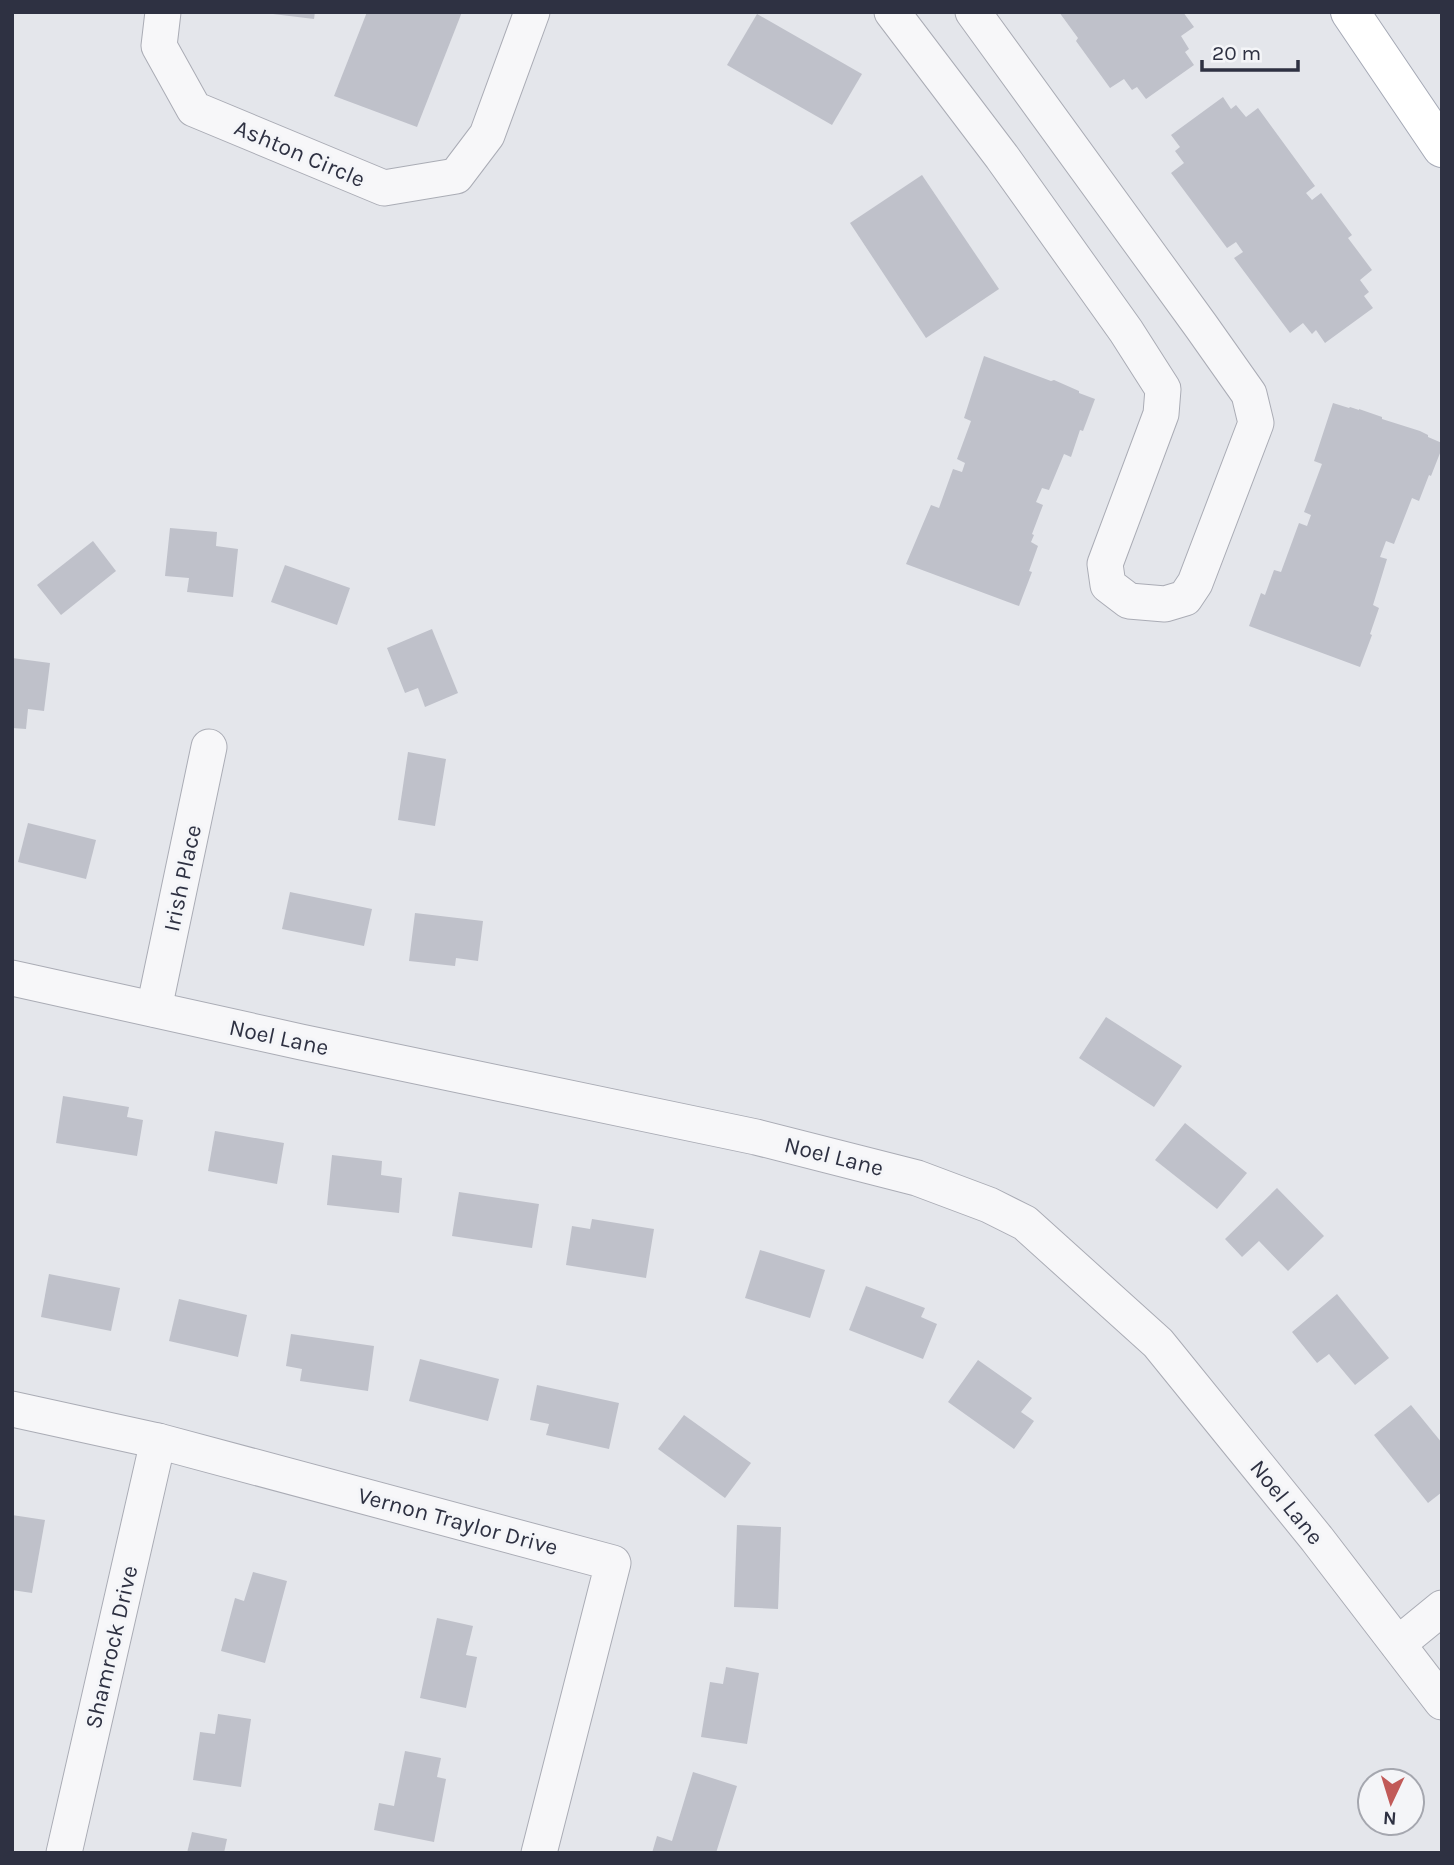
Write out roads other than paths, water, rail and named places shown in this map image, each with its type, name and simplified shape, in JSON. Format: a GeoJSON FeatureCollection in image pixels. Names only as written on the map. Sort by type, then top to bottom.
{"type":"FeatureCollection","features":[{"type":"Feature","properties":{"kind":"main road"},"geometry":{"type":"LineString","coordinates":[[1350,12],[1442,148]]}},
{"type":"Feature","properties":{"kind":"street","name":"Ashton Circle"},"geometry":{"type":"LineString","coordinates":[[163,12],[159,46],[194,109],[384,188],[456,176],[487,135],[532,12]]}},
{"type":"Feature","properties":{"kind":"street"},"geometry":{"type":"LineString","coordinates":[[892,12],[1018,179],[1126,331],[1163,389],[1161,414],[1105,564],[1108,585],[1129,601],[1165,604],[1185,598],[1195,583],[1256,423],[1249,394],[973,12]]}},
{"type":"Feature","properties":{"kind":"street","name":"Irish Place"},"geometry":{"type":"LineString","coordinates":[[154,1009],[209,747]]}},
{"type":"Feature","properties":{"kind":"street","name":"Noel Lane"},"geometry":{"type":"LineString","coordinates":[[12,978],[755,1137],[917,1178],[989,1205],[1025,1223],[1158,1342],[1317,1539],[1442,1702]]}},
{"type":"Feature","properties":{"kind":"street","name":"Vernon Traylor Drive"},"geometry":{"type":"LineString","coordinates":[[12,1409],[158,1441],[613,1563],[539,1853]]}},
{"type":"Feature","properties":{"kind":"street","name":"Shamrock Drive"},"geometry":{"type":"LineString","coordinates":[[64,1853],[158,1441]]}},
{"type":"Feature","properties":{"kind":"street"},"geometry":{"type":"LineString","coordinates":[[1398,1644],[1442,1608]]}}]}
